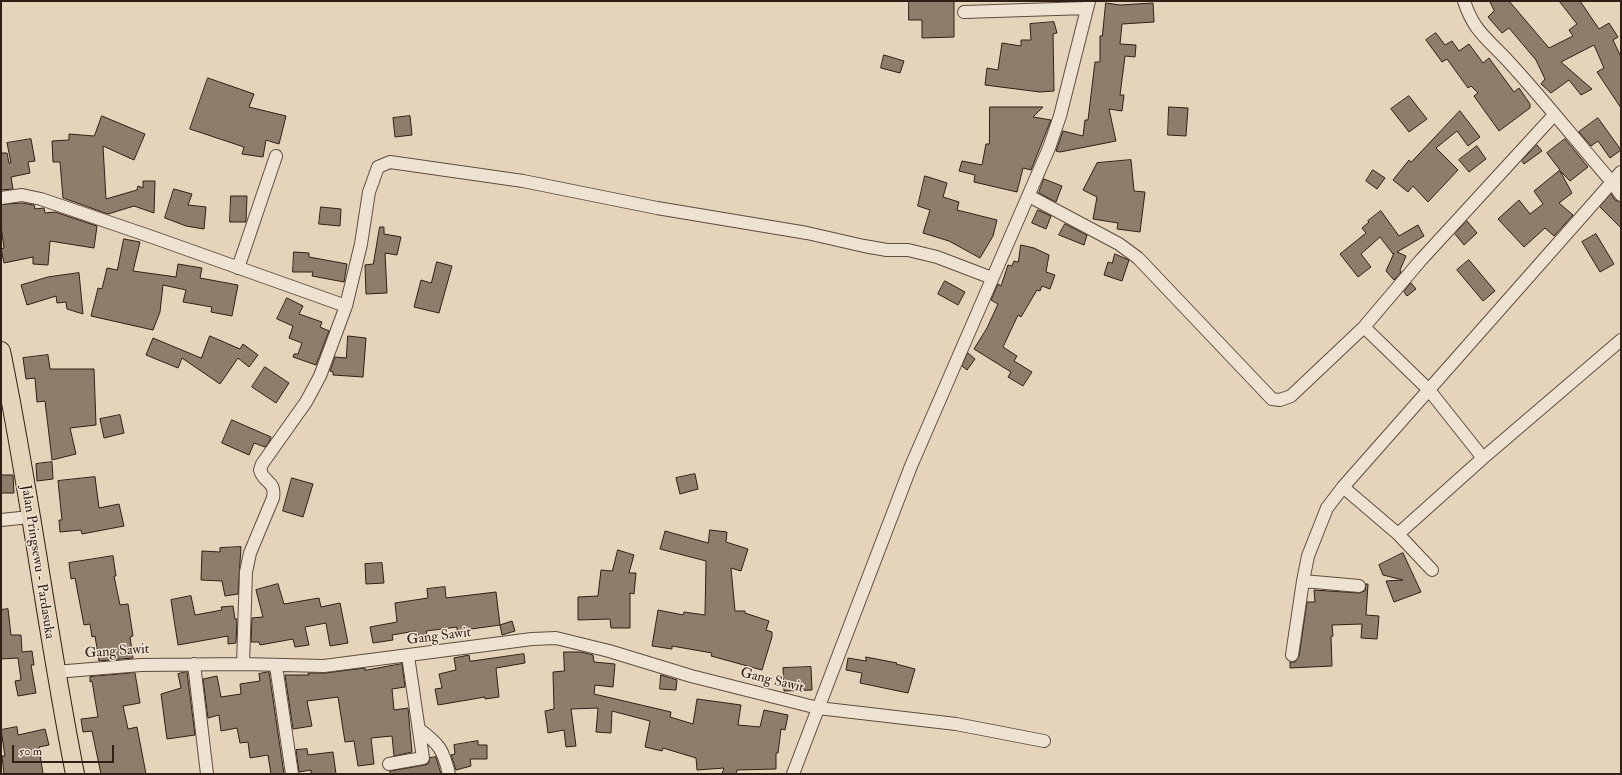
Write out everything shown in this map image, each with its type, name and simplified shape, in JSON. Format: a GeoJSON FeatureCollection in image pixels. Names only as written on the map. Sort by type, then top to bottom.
{"type":"FeatureCollection","features":[{"type":"Feature","properties":{"kind":"main road","name":"Jalan Pringsewu - Pardasuka"},"geometry":{"type":"LineString","coordinates":[[1,351],[55,672],[75,774]]}},
{"type":"Feature","properties":{"kind":"street"},"geometry":{"type":"LineString","coordinates":[[1464,1],[1468,12],[1482,35],[1508,60],[1611,181],[1621,196]]}},
{"type":"Feature","properties":{"kind":"street"},"geometry":{"type":"LineString","coordinates":[[793,774],[910,466],[1029,196],[1060,116],[1088,4],[964,12]]}},
{"type":"Feature","properties":{"kind":"street"},"geometry":{"type":"LineString","coordinates":[[1029,196],[1118,244],[1138,258],[1272,399],[1280,400],[1291,396],[1364,327],[1420,261],[1554,115]]}},
{"type":"Feature","properties":{"kind":"street"},"geometry":{"type":"LineString","coordinates":[[238,268],[276,156]]}},
{"type":"Feature","properties":{"kind":"street"},"geometry":{"type":"LineString","coordinates":[[243,664],[246,572],[250,553],[273,498],[274,490],[272,484],[262,476],[260,470],[314,389],[346,306],[361,244],[369,192],[378,167],[390,162],[523,180],[657,208],[807,234],[864,246],[888,250],[908,250],[937,257],[992,278]]}},
{"type":"Feature","properties":{"kind":"street"},"geometry":{"type":"LineString","coordinates":[[1292,655],[1308,556],[1327,508],[1343,487],[1611,181],[1621,172]]}},
{"type":"Feature","properties":{"kind":"street"},"geometry":{"type":"LineString","coordinates":[[1,198],[22,196],[41,199],[346,306]]}},
{"type":"Feature","properties":{"kind":"street"},"geometry":{"type":"LineString","coordinates":[[1364,327],[1429,390],[1483,458]]}},
{"type":"Feature","properties":{"kind":"street"},"geometry":{"type":"LineString","coordinates":[[1398,534],[1483,458],[1621,340]]}},
{"type":"Feature","properties":{"kind":"street"},"geometry":{"type":"LineString","coordinates":[[1343,487],[1398,534],[1432,570]]}},
{"type":"Feature","properties":{"kind":"street"},"geometry":{"type":"LineString","coordinates":[[1,520],[30,517]]}},
{"type":"Feature","properties":{"kind":"street"},"geometry":{"type":"LineString","coordinates":[[1303,581],[1359,586]]}},
{"type":"Feature","properties":{"kind":"street","name":"Gang Sawit"},"geometry":{"type":"LineString","coordinates":[[55,672],[141,665],[243,664],[324,666],[532,639],[556,638],[609,651],[691,676],[818,708],[956,724],[1044,741]]}},
{"type":"Feature","properties":{"kind":"street"},"geometry":{"type":"LineString","coordinates":[[389,764],[423,758],[408,656]]}},
{"type":"Feature","properties":{"kind":"street"},"geometry":{"type":"LineString","coordinates":[[194,664],[207,774]]}},
{"type":"Feature","properties":{"kind":"street"},"geometry":{"type":"LineString","coordinates":[[276,666],[292,774]]}},
{"type":"Feature","properties":{"kind":"street"},"geometry":{"type":"LineString","coordinates":[[419,729],[435,741],[444,754],[449,774]]}},
{"type":"Feature","properties":{"kind":"building"},"geometry":{"type":"Polygon","coordinates":[[[909,1],[954,1],[954,37],[922,38],[922,20],[909,20],[909,1]]]}},
{"type":"Feature","properties":{"kind":"building"},"geometry":{"type":"Polygon","coordinates":[[[1490,1],[1509,1],[1549,48],[1573,36],[1569,30],[1577,24],[1559,1],[1580,1],[1599,29],[1609,23],[1618,37],[1613,40],[1621,57],[1621,108],[1597,72],[1604,68],[1594,45],[1561,62],[1592,89],[1581,95],[1569,80],[1551,93],[1541,84],[1545,79],[1536,60],[1509,28],[1502,33],[1488,17],[1494,11],[1490,1]]]}},
{"type":"Feature","properties":{"kind":"building"},"geometry":{"type":"Polygon","coordinates":[[[1106,3],[1120,5],[1153,3],[1154,22],[1122,24],[1120,44],[1136,45],[1135,57],[1125,56],[1120,95],[1124,95],[1122,111],[1109,109],[1116,141],[1060,152],[1056,151],[1063,131],[1083,136],[1085,120],[1088,120],[1095,62],[1100,62],[1100,36],[1102,36],[1106,3]]]}},
{"type":"Feature","properties":{"kind":"building"},"geometry":{"type":"Polygon","coordinates":[[[1054,22],[1057,33],[1053,34],[1054,91],[1040,92],[985,85],[987,68],[998,70],[1002,43],[1021,46],[1021,40],[1031,40],[1030,24],[1054,22]]]}},
{"type":"Feature","properties":{"kind":"building"},"geometry":{"type":"Polygon","coordinates":[[[1436,33],[1445,45],[1452,41],[1459,51],[1469,44],[1483,63],[1489,58],[1514,92],[1519,88],[1530,104],[1530,108],[1499,131],[1474,96],[1478,93],[1471,86],[1468,88],[1447,59],[1442,62],[1426,40],[1436,33]]]}},
{"type":"Feature","properties":{"kind":"building"},"geometry":{"type":"Polygon","coordinates":[[[884,55],[904,61],[900,73],[881,68],[884,55]]]}},
{"type":"Feature","properties":{"kind":"building"},"geometry":{"type":"Polygon","coordinates":[[[208,78],[254,94],[249,107],[286,116],[279,144],[266,140],[263,157],[242,154],[244,147],[190,129],[208,78]]]}},
{"type":"Feature","properties":{"kind":"building"},"geometry":{"type":"Polygon","coordinates":[[[1409,96],[1427,119],[1409,132],[1391,109],[1409,96]]]}},
{"type":"Feature","properties":{"kind":"building"},"geometry":{"type":"Polygon","coordinates":[[[990,107],[1043,107],[1033,117],[1051,120],[1031,170],[1023,168],[1017,192],[974,182],[975,175],[959,171],[962,161],[982,165],[986,144],[989,144],[990,107]]]}},
{"type":"Feature","properties":{"kind":"building"},"geometry":{"type":"Polygon","coordinates":[[[1169,107],[1188,108],[1186,136],[1168,135],[1169,107]]]}},
{"type":"Feature","properties":{"kind":"building"},"geometry":{"type":"Polygon","coordinates":[[[1460,111],[1480,137],[1468,146],[1457,131],[1436,148],[1458,170],[1428,202],[1413,186],[1408,192],[1393,180],[1409,160],[1411,162],[1460,111]]]}},
{"type":"Feature","properties":{"kind":"building"},"geometry":{"type":"Polygon","coordinates":[[[102,116],[145,134],[134,160],[103,146],[106,199],[137,190],[138,186],[143,188],[143,181],[155,181],[154,213],[134,206],[108,214],[63,198],[60,162],[53,162],[52,141],[69,140],[69,134],[94,136],[102,116]]]}},
{"type":"Feature","properties":{"kind":"building"},"geometry":{"type":"Polygon","coordinates":[[[410,116],[412,135],[395,137],[393,118],[410,116]]]}},
{"type":"Feature","properties":{"kind":"building"},"geometry":{"type":"Polygon","coordinates":[[[1598,118],[1621,150],[1610,158],[1598,141],[1591,146],[1579,132],[1598,118]]]}},
{"type":"Feature","properties":{"kind":"building"},"geometry":{"type":"Polygon","coordinates":[[[31,139],[35,161],[28,162],[30,173],[11,177],[13,189],[1,190],[1,153],[7,153],[9,163],[11,163],[7,143],[31,139]]]}},
{"type":"Feature","properties":{"kind":"building"},"geometry":{"type":"Polygon","coordinates":[[[1565,139],[1588,167],[1570,181],[1560,171],[1572,193],[1559,203],[1573,215],[1554,236],[1545,228],[1524,247],[1498,219],[1519,200],[1530,214],[1543,204],[1534,191],[1560,170],[1547,153],[1565,139]]]}},
{"type":"Feature","properties":{"kind":"building"},"geometry":{"type":"Polygon","coordinates":[[[1537,145],[1542,151],[1524,164],[1522,161],[1537,145]]]}},
{"type":"Feature","properties":{"kind":"building"},"geometry":{"type":"Polygon","coordinates":[[[1477,146],[1486,159],[1469,172],[1459,160],[1477,146]]]}},
{"type":"Feature","properties":{"kind":"building"},"geometry":{"type":"Polygon","coordinates":[[[1131,160],[1134,191],[1145,192],[1140,232],[1117,229],[1118,223],[1093,219],[1097,197],[1083,190],[1097,163],[1131,160]]]}},
{"type":"Feature","properties":{"kind":"building"},"geometry":{"type":"Polygon","coordinates":[[[1373,170],[1385,178],[1377,189],[1366,181],[1373,170]]]}},
{"type":"Feature","properties":{"kind":"building"},"geometry":{"type":"Polygon","coordinates":[[[925,176],[947,183],[943,197],[959,202],[957,210],[997,220],[993,236],[980,258],[949,241],[923,233],[930,210],[918,206],[925,176]]]}},
{"type":"Feature","properties":{"kind":"building"},"geometry":{"type":"Polygon","coordinates":[[[1044,179],[1062,186],[1056,202],[1039,193],[1044,179]]]}},
{"type":"Feature","properties":{"kind":"building"},"geometry":{"type":"Polygon","coordinates":[[[174,189],[192,194],[188,205],[206,207],[204,229],[186,226],[165,218],[174,189]]]}},
{"type":"Feature","properties":{"kind":"building"},"geometry":{"type":"Polygon","coordinates":[[[1611,194],[1615,200],[1621,202],[1621,228],[1600,207],[1611,194]]]}},
{"type":"Feature","properties":{"kind":"building"},"geometry":{"type":"Polygon","coordinates":[[[231,196],[247,196],[246,222],[230,222],[231,196]]]}},
{"type":"Feature","properties":{"kind":"building"},"geometry":{"type":"Polygon","coordinates":[[[22,203],[34,205],[35,209],[44,208],[45,213],[55,212],[97,226],[94,248],[50,241],[48,265],[33,264],[33,257],[4,263],[1,249],[4,248],[1,226],[1,205],[22,203]]]}},
{"type":"Feature","properties":{"kind":"building"},"geometry":{"type":"Polygon","coordinates":[[[321,207],[341,209],[340,226],[319,224],[321,207]]]}},
{"type":"Feature","properties":{"kind":"building"},"geometry":{"type":"Polygon","coordinates":[[[1038,210],[1051,216],[1046,229],[1032,223],[1038,210]]]}},
{"type":"Feature","properties":{"kind":"building"},"geometry":{"type":"Polygon","coordinates":[[[1381,211],[1399,236],[1418,225],[1424,236],[1397,252],[1406,256],[1400,270],[1401,272],[1394,280],[1386,271],[1394,253],[1393,254],[1380,237],[1361,254],[1371,267],[1358,277],[1340,254],[1366,233],[1362,228],[1369,222],[1368,221],[1381,211]]]}},
{"type":"Feature","properties":{"kind":"building"},"geometry":{"type":"Polygon","coordinates":[[[1467,221],[1477,233],[1464,245],[1455,234],[1467,221]]]}},
{"type":"Feature","properties":{"kind":"building"},"geometry":{"type":"Polygon","coordinates":[[[1065,224],[1087,235],[1084,245],[1059,235],[1065,224]]]}},
{"type":"Feature","properties":{"kind":"building"},"geometry":{"type":"Polygon","coordinates":[[[380,227],[384,227],[384,234],[401,237],[397,255],[385,253],[387,293],[366,294],[365,265],[373,264],[380,227]]]}},
{"type":"Feature","properties":{"kind":"building"},"geometry":{"type":"Polygon","coordinates":[[[1596,234],[1614,264],[1600,272],[1582,242],[1596,234]]]}},
{"type":"Feature","properties":{"kind":"building"},"geometry":{"type":"Polygon","coordinates":[[[124,239],[140,242],[133,271],[176,277],[178,264],[202,268],[200,278],[238,285],[232,316],[211,312],[212,307],[183,302],[186,290],[163,285],[160,312],[153,330],[91,316],[98,288],[102,289],[107,268],[117,270],[124,239]]]}},
{"type":"Feature","properties":{"kind":"building"},"geometry":{"type":"Polygon","coordinates":[[[1021,245],[1034,248],[1049,255],[1046,272],[1055,275],[1050,289],[1042,286],[1040,291],[1037,290],[1021,317],[1018,315],[1003,347],[1017,356],[1014,361],[1032,372],[1023,386],[1008,377],[1011,372],[974,349],[987,328],[998,304],[991,300],[998,284],[1001,286],[1008,265],[1012,266],[1014,261],[1018,262],[1021,245]]]}},
{"type":"Feature","properties":{"kind":"building"},"geometry":{"type":"Polygon","coordinates":[[[294,252],[309,253],[309,257],[347,264],[344,282],[312,276],[313,272],[293,272],[294,252]]]}},
{"type":"Feature","properties":{"kind":"building"},"geometry":{"type":"Polygon","coordinates":[[[1115,254],[1129,260],[1122,281],[1104,275],[1108,262],[1112,263],[1115,254]]]}},
{"type":"Feature","properties":{"kind":"building"},"geometry":{"type":"Polygon","coordinates":[[[1469,260],[1495,291],[1483,301],[1457,270],[1469,260]]]}},
{"type":"Feature","properties":{"kind":"building"},"geometry":{"type":"Polygon","coordinates":[[[437,262],[452,266],[439,313],[414,307],[421,280],[431,283],[437,262]]]}},
{"type":"Feature","properties":{"kind":"building"},"geometry":{"type":"Polygon","coordinates":[[[79,273],[83,314],[67,309],[66,302],[57,303],[56,296],[27,305],[21,285],[48,277],[79,273]]]}},
{"type":"Feature","properties":{"kind":"building"},"geometry":{"type":"Polygon","coordinates":[[[945,281],[965,292],[958,305],[938,294],[945,281]]]}},
{"type":"Feature","properties":{"kind":"building"},"geometry":{"type":"Polygon","coordinates":[[[1411,283],[1416,289],[1407,296],[1404,292],[1411,283]]]}},
{"type":"Feature","properties":{"kind":"building"},"geometry":{"type":"Polygon","coordinates":[[[287,298],[303,306],[299,314],[322,322],[320,327],[329,331],[316,365],[293,357],[294,354],[298,354],[302,343],[289,338],[293,326],[277,319],[287,298]]]}},
{"type":"Feature","properties":{"kind":"building"},"geometry":{"type":"Polygon","coordinates":[[[210,336],[240,349],[243,344],[258,355],[249,367],[238,358],[220,384],[182,358],[178,368],[146,355],[153,338],[201,358],[210,336]]]}},
{"type":"Feature","properties":{"kind":"building"},"geometry":{"type":"Polygon","coordinates":[[[348,336],[366,338],[363,377],[333,375],[333,372],[330,371],[335,357],[346,358],[348,336]]]}},
{"type":"Feature","properties":{"kind":"building"},"geometry":{"type":"Polygon","coordinates":[[[968,353],[975,359],[967,370],[962,366],[968,353]]]}},
{"type":"Feature","properties":{"kind":"building"},"geometry":{"type":"Polygon","coordinates":[[[48,355],[50,369],[94,369],[96,425],[70,428],[76,454],[52,460],[45,401],[37,402],[35,378],[26,379],[23,358],[48,355]]]}},
{"type":"Feature","properties":{"kind":"building"},"geometry":{"type":"Polygon","coordinates":[[[265,367],[289,383],[276,403],[252,387],[265,367]]]}},
{"type":"Feature","properties":{"kind":"building"},"geometry":{"type":"Polygon","coordinates":[[[120,415],[124,433],[104,438],[100,419],[120,415]]]}},
{"type":"Feature","properties":{"kind":"building"},"geometry":{"type":"Polygon","coordinates":[[[232,420],[271,437],[269,442],[265,447],[254,443],[249,455],[222,443],[232,420]]]}},
{"type":"Feature","properties":{"kind":"building"},"geometry":{"type":"Polygon","coordinates":[[[52,462],[53,479],[37,481],[36,464],[52,462]]]}},
{"type":"Feature","properties":{"kind":"building"},"geometry":{"type":"Polygon","coordinates":[[[695,474],[698,489],[680,494],[676,478],[695,474]]]}},
{"type":"Feature","properties":{"kind":"building"},"geometry":{"type":"Polygon","coordinates":[[[1,475],[13,475],[14,493],[1,493],[1,475]]]}},
{"type":"Feature","properties":{"kind":"building"},"geometry":{"type":"Polygon","coordinates":[[[95,477],[99,508],[119,504],[124,526],[82,534],[81,530],[60,532],[59,520],[62,520],[58,481],[95,477]]]}},
{"type":"Feature","properties":{"kind":"building"},"geometry":{"type":"Polygon","coordinates":[[[292,478],[313,484],[303,517],[283,511],[292,478]]]}},
{"type":"Feature","properties":{"kind":"building"},"geometry":{"type":"Polygon","coordinates":[[[710,530],[727,532],[726,542],[748,549],[741,571],[731,568],[735,611],[745,611],[745,613],[769,621],[766,630],[772,632],[772,637],[762,670],[711,656],[712,653],[672,646],[672,649],[652,646],[658,610],[683,615],[684,612],[705,615],[706,561],[660,549],[665,531],[708,543],[710,530]]]}},
{"type":"Feature","properties":{"kind":"building"},"geometry":{"type":"Polygon","coordinates":[[[241,547],[238,594],[225,596],[222,581],[201,580],[202,551],[220,552],[220,548],[241,547]]]}},
{"type":"Feature","properties":{"kind":"building"},"geometry":{"type":"Polygon","coordinates":[[[618,550],[634,555],[629,573],[636,573],[634,594],[630,593],[630,628],[611,628],[610,619],[578,620],[578,597],[598,596],[601,570],[612,571],[618,550]]]}},
{"type":"Feature","properties":{"kind":"building"},"geometry":{"type":"Polygon","coordinates":[[[1403,553],[1421,592],[1394,602],[1386,581],[1403,580],[1383,575],[1379,565],[1403,553]]]}},
{"type":"Feature","properties":{"kind":"building"},"geometry":{"type":"Polygon","coordinates":[[[113,556],[116,576],[114,576],[120,605],[128,604],[133,636],[130,637],[133,658],[99,661],[95,636],[92,637],[90,624],[84,625],[75,578],[71,579],[69,563],[113,556]]]}},
{"type":"Feature","properties":{"kind":"building"},"geometry":{"type":"Polygon","coordinates":[[[382,563],[384,583],[366,584],[365,564],[382,563]]]}},
{"type":"Feature","properties":{"kind":"building"},"geometry":{"type":"Polygon","coordinates":[[[278,584],[284,604],[319,598],[321,607],[340,603],[348,643],[330,646],[326,623],[305,627],[309,645],[295,647],[293,639],[260,645],[259,642],[251,642],[252,618],[263,617],[256,590],[278,584]]]}},
{"type":"Feature","properties":{"kind":"building"},"geometry":{"type":"Polygon","coordinates":[[[1366,584],[1368,584],[1366,615],[1379,616],[1377,639],[1361,638],[1362,624],[1332,625],[1332,666],[1290,668],[1290,662],[1295,662],[1299,656],[1307,602],[1315,602],[1314,590],[1359,593],[1365,591],[1366,584]]]}},
{"type":"Feature","properties":{"kind":"building"},"geometry":{"type":"Polygon","coordinates":[[[445,587],[446,598],[496,592],[500,625],[457,631],[457,627],[426,631],[427,636],[415,638],[415,631],[392,635],[393,640],[373,643],[370,627],[397,622],[395,603],[428,598],[427,589],[445,587]]]}},
{"type":"Feature","properties":{"kind":"building"},"geometry":{"type":"Polygon","coordinates":[[[191,596],[195,615],[222,610],[221,607],[233,606],[235,619],[237,619],[236,643],[228,644],[228,636],[178,645],[171,600],[191,596]]]}},
{"type":"Feature","properties":{"kind":"building"},"geometry":{"type":"Polygon","coordinates":[[[8,609],[11,635],[21,635],[22,652],[32,651],[34,665],[31,665],[36,693],[18,696],[15,681],[21,680],[18,658],[1,659],[1,610],[8,609]]]}},
{"type":"Feature","properties":{"kind":"building"},"geometry":{"type":"Polygon","coordinates":[[[512,621],[515,631],[502,635],[500,625],[512,621]]]}},
{"type":"Feature","properties":{"kind":"building"},"geometry":{"type":"Polygon","coordinates":[[[564,652],[581,652],[593,655],[594,662],[615,664],[613,687],[595,685],[594,694],[671,712],[670,717],[693,724],[697,699],[741,705],[738,725],[760,727],[764,710],[788,715],[785,730],[781,729],[778,753],[776,753],[776,769],[737,770],[736,774],[722,774],[724,768],[697,770],[696,758],[663,748],[662,751],[645,747],[650,721],[612,711],[611,733],[596,732],[598,708],[571,709],[576,746],[566,747],[564,730],[548,733],[545,711],[554,709],[553,672],[564,671],[564,652]]]}},
{"type":"Feature","properties":{"kind":"building"},"geometry":{"type":"Polygon","coordinates":[[[524,654],[525,663],[496,668],[499,697],[485,699],[485,697],[438,705],[435,689],[442,688],[439,674],[456,670],[454,658],[469,655],[470,661],[524,654]]]}},
{"type":"Feature","properties":{"kind":"building"},"geometry":{"type":"Polygon","coordinates":[[[866,657],[897,663],[896,664],[915,669],[908,693],[860,683],[862,673],[846,670],[848,658],[866,661],[866,657]]]}},
{"type":"Feature","properties":{"kind":"building"},"geometry":{"type":"Polygon","coordinates":[[[402,664],[405,687],[392,689],[394,710],[408,708],[412,752],[394,756],[392,736],[371,738],[374,764],[358,766],[354,741],[345,742],[338,697],[307,701],[312,726],[293,729],[285,675],[309,675],[308,673],[325,673],[365,668],[365,670],[402,664]]]}},
{"type":"Feature","properties":{"kind":"building"},"geometry":{"type":"Polygon","coordinates":[[[811,667],[812,690],[784,691],[783,668],[811,667]]]}},
{"type":"Feature","properties":{"kind":"building"},"geometry":{"type":"Polygon","coordinates":[[[187,672],[195,735],[167,739],[161,694],[181,688],[178,674],[187,672]]]}},
{"type":"Feature","properties":{"kind":"building"},"geometry":{"type":"Polygon","coordinates":[[[269,672],[284,774],[271,774],[268,755],[250,758],[248,742],[240,743],[237,728],[221,731],[219,715],[208,718],[203,679],[217,676],[221,697],[241,694],[240,684],[260,681],[259,674],[269,672]]]}},
{"type":"Feature","properties":{"kind":"building"},"geometry":{"type":"Polygon","coordinates":[[[135,673],[140,703],[123,706],[128,729],[137,727],[146,774],[101,774],[92,731],[83,732],[81,719],[98,717],[90,677],[135,673]]]}},
{"type":"Feature","properties":{"kind":"building"},"geometry":{"type":"Polygon","coordinates":[[[661,675],[677,680],[676,690],[660,689],[661,675]]]}},
{"type":"Feature","properties":{"kind":"building"},"geometry":{"type":"Polygon","coordinates":[[[17,727],[18,735],[45,729],[49,745],[39,747],[43,774],[4,774],[2,756],[5,756],[1,730],[17,727]]]}},
{"type":"Feature","properties":{"kind":"building"},"geometry":{"type":"Polygon","coordinates":[[[478,741],[478,745],[487,745],[487,759],[470,759],[471,766],[456,770],[451,755],[455,754],[454,745],[478,741]]]}},
{"type":"Feature","properties":{"kind":"building"},"geometry":{"type":"Polygon","coordinates":[[[307,749],[308,755],[333,752],[336,774],[311,774],[311,770],[299,772],[296,750],[307,749]]]}},
{"type":"Feature","properties":{"kind":"building"},"geometry":{"type":"Polygon","coordinates":[[[436,757],[441,774],[390,774],[390,771],[428,764],[430,758],[436,757]]]}}]}
